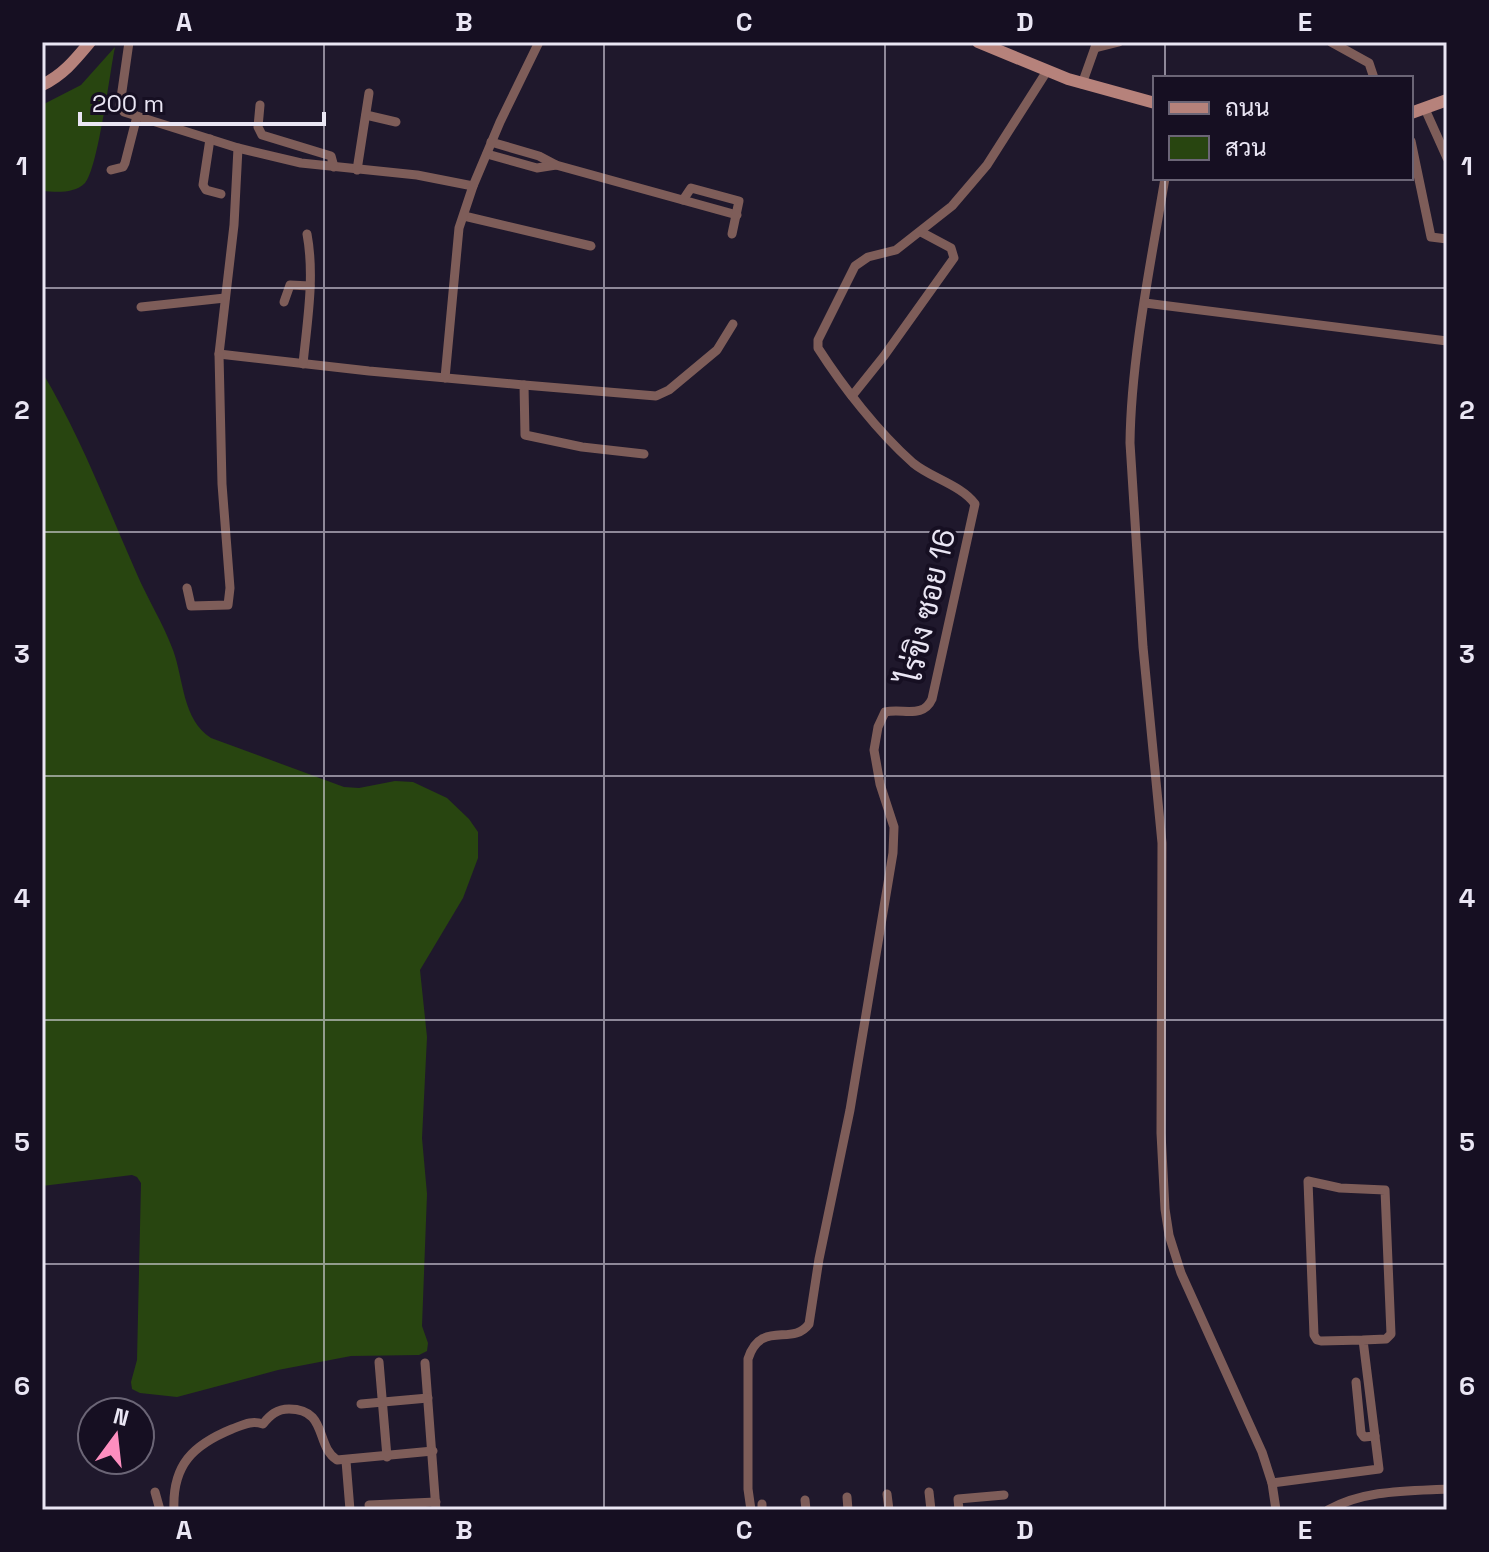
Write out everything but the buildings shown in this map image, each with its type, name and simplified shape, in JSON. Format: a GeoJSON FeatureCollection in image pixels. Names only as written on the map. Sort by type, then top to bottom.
{"type":"FeatureCollection","features":[{"type":"Feature","properties":{"kind":"main road"},"geometry":{"type":"LineString","coordinates":[[42,85],[63,73],[90,42]]}},
{"type":"Feature","properties":{"kind":"main road"},"geometry":{"type":"LineString","coordinates":[[978,42],[1082,84],[1153,102]]}},
{"type":"Feature","properties":{"kind":"main road"},"geometry":{"type":"LineString","coordinates":[[1413,112],[1447,100]]}},
{"type":"Feature","properties":{"kind":"street"},"geometry":{"type":"LineString","coordinates":[[129,42],[120,105],[124,112],[238,148],[301,163],[417,175],[473,186]]}},
{"type":"Feature","properties":{"kind":"street"},"geometry":{"type":"LineString","coordinates":[[445,378],[457,243],[464,216],[491,142],[539,42]]}},
{"type":"Feature","properties":{"kind":"street"},"geometry":{"type":"LineString","coordinates":[[1082,84],[1096,45],[1119,42]]}},
{"type":"Feature","properties":{"kind":"street"},"geometry":{"type":"LineString","coordinates":[[1330,42],[1369,63],[1373,76]]}},
{"type":"Feature","properties":{"kind":"street","name":"ไร่ขิง ซอย 16"},"geometry":{"type":"LineString","coordinates":[[751,1510],[748,1489],[748,1359],[752,1345],[764,1337],[802,1331],[809,1324],[819,1259],[850,1110],[893,853],[895,834],[875,763],[876,734],[885,712],[921,712],[932,699],[975,504],[968,496],[915,465],[852,396],[818,348],[818,340],[855,266],[868,257],[890,253],[952,206],[987,165],[1047,71]]}},
{"type":"Feature","properties":{"kind":"street"},"geometry":{"type":"LineString","coordinates":[[357,170],[369,93]]}},
{"type":"Feature","properties":{"kind":"street"},"geometry":{"type":"LineString","coordinates":[[260,105],[258,127],[262,135],[331,156],[334,167]]}},
{"type":"Feature","properties":{"kind":"street"},"geometry":{"type":"LineString","coordinates":[[1429,108],[1447,158]]}},
{"type":"Feature","properties":{"kind":"street"},"geometry":{"type":"LineString","coordinates":[[366,115],[396,122]]}},
{"type":"Feature","properties":{"kind":"street"},"geometry":{"type":"LineString","coordinates":[[111,170],[121,168],[125,163],[137,116]]}},
{"type":"Feature","properties":{"kind":"street"},"geometry":{"type":"LineString","coordinates":[[210,139],[203,185],[206,190],[221,194]]}},
{"type":"Feature","properties":{"kind":"street"},"geometry":{"type":"LineString","coordinates":[[491,142],[556,165],[737,215],[732,234]]}},
{"type":"Feature","properties":{"kind":"street"},"geometry":{"type":"LineString","coordinates":[[187,588],[191,606],[228,605],[219,354],[238,148]]}},
{"type":"Feature","properties":{"kind":"street"},"geometry":{"type":"LineString","coordinates":[[1413,151],[1431,237],[1447,239]]}},
{"type":"Feature","properties":{"kind":"street"},"geometry":{"type":"LineString","coordinates":[[487,154],[537,168],[556,165]]}},
{"type":"Feature","properties":{"kind":"street"},"geometry":{"type":"LineString","coordinates":[[1165,180],[1145,303],[1131,411],[1130,443],[1143,647],[1162,843],[1161,1133],[1165,1209],[1169,1235],[1181,1273],[1249,1419],[1272,1483],[1276,1510]]}},
{"type":"Feature","properties":{"kind":"street"},"geometry":{"type":"LineString","coordinates":[[464,216],[591,246]]}},
{"type":"Feature","properties":{"kind":"street"},"geometry":{"type":"LineString","coordinates":[[852,396],[954,258],[951,248],[921,232]]}},
{"type":"Feature","properties":{"kind":"street"},"geometry":{"type":"LineString","coordinates":[[303,364],[310,286],[307,234]]}},
{"type":"Feature","properties":{"kind":"street"},"geometry":{"type":"LineString","coordinates":[[284,302],[290,285],[310,286]]}},
{"type":"Feature","properties":{"kind":"street"},"geometry":{"type":"LineString","coordinates":[[141,307],[225,298]]}},
{"type":"Feature","properties":{"kind":"street"},"geometry":{"type":"LineString","coordinates":[[1145,303],[1447,341]]}},
{"type":"Feature","properties":{"kind":"street"},"geometry":{"type":"LineString","coordinates":[[219,354],[633,395],[663,394],[717,350],[733,324]]}},
{"type":"Feature","properties":{"kind":"street"},"geometry":{"type":"LineString","coordinates":[[524,385],[525,435],[582,447],[644,454]]}},
{"type":"Feature","properties":{"kind":"street"},"geometry":{"type":"LineString","coordinates":[[1308,1181],[1340,1188],[1385,1190],[1391,1334],[1386,1339],[1363,1340],[1321,1341],[1314,1335],[1308,1181]]}},
{"type":"Feature","properties":{"kind":"street"},"geometry":{"type":"LineString","coordinates":[[1272,1483],[1379,1469],[1363,1340]]}},
{"type":"Feature","properties":{"kind":"street"},"geometry":{"type":"LineString","coordinates":[[379,1362],[387,1457]]}},
{"type":"Feature","properties":{"kind":"street"},"geometry":{"type":"LineString","coordinates":[[369,1505],[436,1506],[425,1363]]}},
{"type":"Feature","properties":{"kind":"street"},"geometry":{"type":"LineString","coordinates":[[1356,1382],[1362,1436],[1375,1436]]}},
{"type":"Feature","properties":{"kind":"street"},"geometry":{"type":"LineString","coordinates":[[361,1404],[428,1398]]}},
{"type":"Feature","properties":{"kind":"street"},"geometry":{"type":"LineString","coordinates":[[1358,1408],[1372,1406]]}},
{"type":"Feature","properties":{"kind":"street"},"geometry":{"type":"LineString","coordinates":[[174,1510],[178,1474],[199,1445],[244,1424],[263,1424],[273,1413],[282,1410],[297,1410],[312,1416],[329,1454],[337,1460],[433,1451]]}},
{"type":"Feature","properties":{"kind":"street"},"geometry":{"type":"LineString","coordinates":[[346,1461],[350,1510]]}},
{"type":"Feature","properties":{"kind":"street"},"geometry":{"type":"LineString","coordinates":[[1328,1510],[1344,1501],[1366,1495],[1447,1489]]}},
{"type":"Feature","properties":{"kind":"street"},"geometry":{"type":"LineString","coordinates":[[155,1492],[160,1510]]}},
{"type":"Feature","properties":{"kind":"street"},"geometry":{"type":"LineString","coordinates":[[929,1492],[931,1510]]}},
{"type":"Feature","properties":{"kind":"street"},"geometry":{"type":"LineString","coordinates":[[887,1494],[889,1510]]}},
{"type":"Feature","properties":{"kind":"street"},"geometry":{"type":"LineString","coordinates":[[959,1510],[958,1499],[1004,1495]]}},
{"type":"Feature","properties":{"kind":"street"},"geometry":{"type":"LineString","coordinates":[[847,1497],[848,1510]]}},
{"type":"Feature","properties":{"kind":"green space"},"geometry":{"type":"Polygon","coordinates":[[[115,47],[90,174],[85,183],[76,189],[42,191],[42,105],[81,85],[115,47]]]}},
{"type":"Feature","properties":{"kind":"green space"},"geometry":{"type":"Polygon","coordinates":[[[42,372],[81,445],[140,582],[169,640],[189,710],[201,730],[211,738],[344,787],[413,782],[447,798],[478,832],[478,858],[463,898],[420,970],[427,1037],[422,1138],[427,1194],[422,1326],[428,1343],[427,1351],[419,1355],[351,1356],[278,1370],[177,1397],[140,1393],[132,1389],[131,1382],[137,1360],[141,1183],[132,1175],[42,1186],[42,372]]]}}]}
